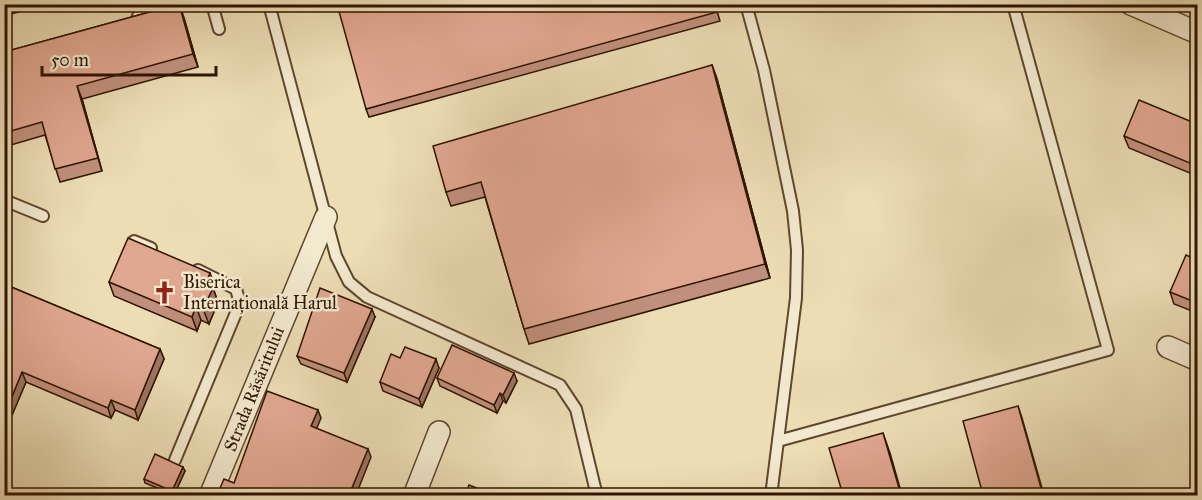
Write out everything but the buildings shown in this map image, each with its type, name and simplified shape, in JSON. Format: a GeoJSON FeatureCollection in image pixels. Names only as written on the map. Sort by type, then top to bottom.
{"type":"FeatureCollection","features":[{"type":"Feature","properties":{"kind":"street"},"geometry":{"type":"LineString","coordinates":[[1131,4],[1197,33]]}},
{"type":"Feature","properties":{"kind":"street","name":"Strada Răsăritului"},"geometry":{"type":"LineString","coordinates":[[210,495],[326,217]]}},
{"type":"Feature","properties":{"kind":"street"},"geometry":{"type":"LineString","coordinates":[[1168,347],[1197,360]]}},
{"type":"Feature","properties":{"kind":"street"},"geometry":{"type":"LineString","coordinates":[[414,495],[439,432]]}},
{"type":"Feature","properties":{"kind":"lane"},"geometry":{"type":"LineString","coordinates":[[124,20],[178,4]]}},
{"type":"Feature","properties":{"kind":"lane"},"geometry":{"type":"LineString","coordinates":[[212,4],[219,29]]}},
{"type":"Feature","properties":{"kind":"lane"},"geometry":{"type":"LineString","coordinates":[[269,4],[340,266],[349,282],[362,294],[560,385],[576,409],[597,495]]}},
{"type":"Feature","properties":{"kind":"lane"},"geometry":{"type":"LineString","coordinates":[[746,4],[773,113],[793,211],[797,250],[796,298],[771,495]]}},
{"type":"Feature","properties":{"kind":"lane"},"geometry":{"type":"LineString","coordinates":[[778,441],[1108,350],[1013,4]]}},
{"type":"Feature","properties":{"kind":"lane"},"geometry":{"type":"LineString","coordinates":[[4,200],[43,216]]}},
{"type":"Feature","properties":{"kind":"lane"},"geometry":{"type":"LineString","coordinates":[[134,241],[166,255]]}},
{"type":"Feature","properties":{"kind":"lane"},"geometry":{"type":"LineString","coordinates":[[176,460],[240,303],[236,289],[230,284],[188,265]]}},
{"type":"Feature","properties":{"kind":"place","name":"Biserica Internațională Harul"},"geometry":{"type":"Point","coordinates":[165,292]}}]}
